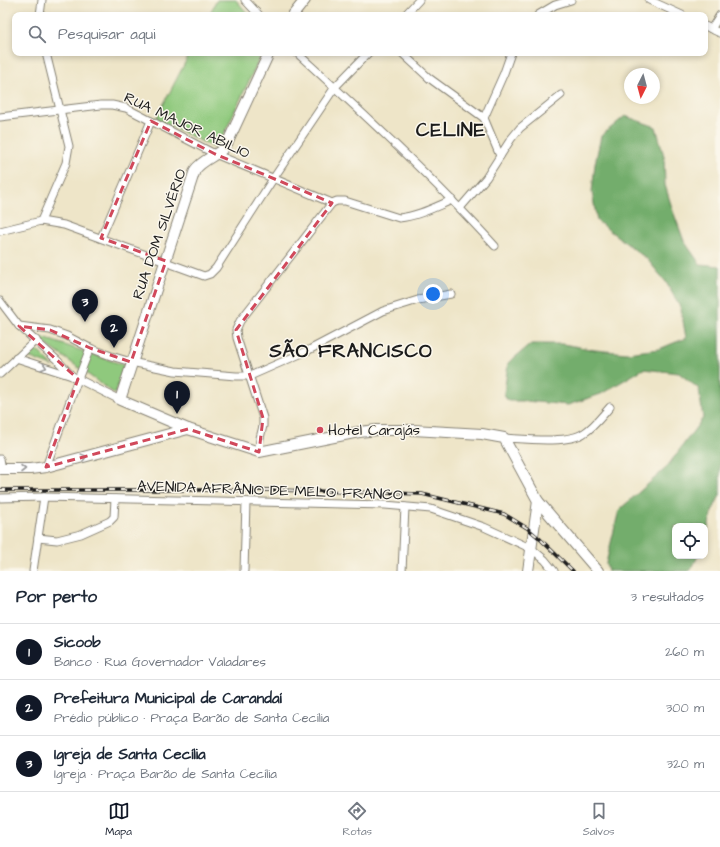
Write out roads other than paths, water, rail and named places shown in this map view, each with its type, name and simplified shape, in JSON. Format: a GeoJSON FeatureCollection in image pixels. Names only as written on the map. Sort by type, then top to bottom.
{"type":"FeatureCollection","features":[{"type":"Feature","properties":{"kind":"main road"},"geometry":{"type":"LineString","coordinates":[[296,12],[305,0]]}},
{"type":"Feature","properties":{"kind":"main road","name":"RUA DOM SILVÉRIO"},"geometry":{"type":"LineString","coordinates":[[120,400],[131,362],[166,261],[195,170],[200,164],[226,146],[268,56]]}},
{"type":"Feature","properties":{"kind":"main road"},"geometry":{"type":"LineString","coordinates":[[120,400],[188,429],[259,452],[359,432],[377,430],[413,430],[482,434],[504,438],[538,501],[598,571]]}},
{"type":"Feature","properties":{"kind":"main road"},"geometry":{"type":"LineString","coordinates":[[1,466],[30,470],[46,467],[188,429]]}},
{"type":"Feature","properties":{"kind":"main road"},"geometry":{"type":"LineString","coordinates":[[528,571],[538,501]]}},
{"type":"Feature","properties":{"kind":"street"},"geometry":{"type":"LineString","coordinates":[[40,12],[42,0]]}},
{"type":"Feature","properties":{"kind":"street"},"geometry":{"type":"LineString","coordinates":[[245,0],[256,12]]}},
{"type":"Feature","properties":{"kind":"street"},"geometry":{"type":"LineString","coordinates":[[408,12],[419,0]]}},
{"type":"Feature","properties":{"kind":"street"},"geometry":{"type":"LineString","coordinates":[[543,12],[555,5],[571,0]]}},
{"type":"Feature","properties":{"kind":"street"},"geometry":{"type":"LineString","coordinates":[[649,0],[675,12]]}},
{"type":"Feature","properties":{"kind":"street"},"geometry":{"type":"LineString","coordinates":[[720,15],[708,28],[720,33]]}},
{"type":"Feature","properties":{"kind":"street"},"geometry":{"type":"LineString","coordinates":[[42,221],[66,163],[68,154],[67,136],[59,110],[47,56]]}},
{"type":"Feature","properties":{"kind":"street"},"geometry":{"type":"LineString","coordinates":[[300,56],[452,200],[495,246]]}},
{"type":"Feature","properties":{"kind":"street"},"geometry":{"type":"LineString","coordinates":[[0,231],[42,221],[64,225],[204,276],[210,274],[216,268],[273,179],[335,88],[365,56]]}},
{"type":"Feature","properties":{"kind":"street"},"geometry":{"type":"LineString","coordinates":[[405,56],[429,78],[484,118],[500,156]]}},
{"type":"Feature","properties":{"kind":"street"},"geometry":{"type":"LineString","coordinates":[[484,118],[510,56]]}},
{"type":"Feature","properties":{"kind":"street"},"geometry":{"type":"LineString","coordinates":[[460,208],[483,183],[520,128],[561,95]]}},
{"type":"Feature","properties":{"kind":"street","name":"RUA MAJOR ABILIO"},"geometry":{"type":"LineString","coordinates":[[0,117],[112,105],[126,108],[215,154],[332,204]]}},
{"type":"Feature","properties":{"kind":"street"},"geometry":{"type":"LineString","coordinates":[[101,238],[151,121]]}},
{"type":"Feature","properties":{"kind":"street"},"geometry":{"type":"LineString","coordinates":[[259,452],[263,418],[237,338],[236,330],[240,321],[332,204],[346,201],[400,218],[421,213],[452,200]]}},
{"type":"Feature","properties":{"kind":"street"},"geometry":{"type":"LineString","coordinates":[[19,326],[50,330],[67,336],[90,348],[131,362],[175,371],[250,376],[307,350],[383,311],[418,300],[451,294]]}},
{"type":"Feature","properties":{"kind":"street"},"geometry":{"type":"LineString","coordinates":[[0,301],[19,326],[75,377]]}},
{"type":"Feature","properties":{"kind":"street"},"geometry":{"type":"LineString","coordinates":[[0,374],[36,340]]}},
{"type":"Feature","properties":{"kind":"street"},"geometry":{"type":"LineString","coordinates":[[46,467],[75,377],[90,348]]}},
{"type":"Feature","properties":{"kind":"street"},"geometry":{"type":"LineString","coordinates":[[16,358],[75,377],[120,400]]}},
{"type":"Feature","properties":{"kind":"street"},"geometry":{"type":"LineString","coordinates":[[504,438],[560,439],[577,437],[589,430],[610,407]]}},
{"type":"Feature","properties":{"kind":"street"},"geometry":{"type":"LineString","coordinates":[[33,571],[44,497]]}},
{"type":"Feature","properties":{"kind":"street","name":"AVENIDA AFRÂNIO DE MELO FRANCO"},"geometry":{"type":"LineString","coordinates":[[0,498],[44,497],[384,505],[431,510],[484,526],[532,549],[545,560],[554,571]]}},
{"type":"Feature","properties":{"kind":"street"},"geometry":{"type":"LineString","coordinates":[[38,538],[57,540],[81,534],[110,521],[114,516],[116,499]]}},
{"type":"Feature","properties":{"kind":"street"},"geometry":{"type":"LineString","coordinates":[[244,571],[246,502]]}},
{"type":"Feature","properties":{"kind":"street"},"geometry":{"type":"LineString","coordinates":[[402,571],[405,507]]}},
{"type":"Feature","properties":{"kind":"railway"},"geometry":{"type":"LineString","coordinates":[[0,490],[276,490],[422,494],[504,514],[527,528],[573,571]]}},
{"type":"Feature","properties":{"kind":"place","name":"Igreja de Santa Cecília"},"geometry":{"type":"Point","coordinates":[85,322]}},
{"type":"Feature","properties":{"kind":"place","name":"Prefeitura Municipal de Carandaí"},"geometry":{"type":"Point","coordinates":[114,348]}},
{"type":"Feature","properties":{"kind":"place","name":"Sicoob"},"geometry":{"type":"Point","coordinates":[177,414]}},
{"type":"Feature","properties":{"kind":"place","name":"Hotel Carajás"},"geometry":{"type":"Point","coordinates":[320,430]}},
{"type":"Feature","properties":{"kind":"district","name":"CELINE"},"geometry":{"type":"Point","coordinates":[451,129]}},
{"type":"Feature","properties":{"kind":"district","name":"SÃO FRANCISCO"},"geometry":{"type":"Point","coordinates":[351,350]}}]}
